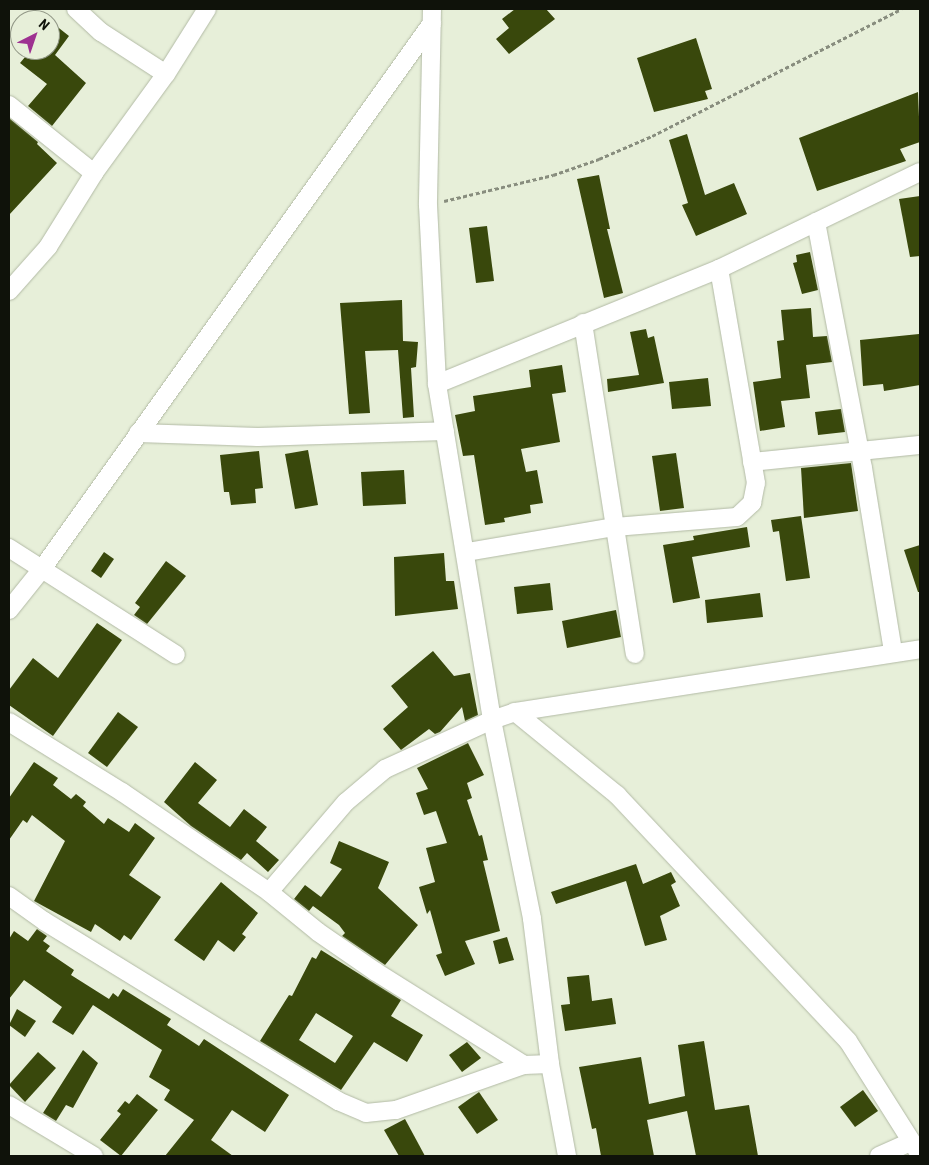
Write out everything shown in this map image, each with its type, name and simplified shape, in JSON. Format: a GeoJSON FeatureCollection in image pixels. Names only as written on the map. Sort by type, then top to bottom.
{"type":"FeatureCollection","features":[{"type":"Feature","properties":{"kind":"street"},"geometry":{"type":"LineString","coordinates":[[76,9],[101,32],[166,74]]}},
{"type":"Feature","properties":{"kind":"street"},"geometry":{"type":"LineString","coordinates":[[11,282],[48,247],[94,173],[166,74],[207,9]]}},
{"type":"Feature","properties":{"kind":"street"},"geometry":{"type":"LineString","coordinates":[[432,16],[428,205],[437,384],[467,552],[492,720],[532,919],[550,1064],[567,1156]]}},
{"type":"Feature","properties":{"kind":"street"},"geometry":{"type":"LineString","coordinates":[[9,610],[42,569],[432,16]]}},
{"type":"Feature","properties":{"kind":"street"},"geometry":{"type":"LineString","coordinates":[[9,104],[94,173]]}},
{"type":"Feature","properties":{"kind":"street"},"geometry":{"type":"LineString","coordinates":[[437,384],[719,269],[920,172]]}},
{"type":"Feature","properties":{"kind":"street"},"geometry":{"type":"LineString","coordinates":[[816,222],[860,450],[893,652]]}},
{"type":"Feature","properties":{"kind":"street"},"geometry":{"type":"LineString","coordinates":[[467,552],[615,527],[737,517],[752,503],[756,483],[719,269]]}},
{"type":"Feature","properties":{"kind":"street"},"geometry":{"type":"LineString","coordinates":[[583,323],[636,654]]}},
{"type":"Feature","properties":{"kind":"street"},"geometry":{"type":"LineString","coordinates":[[138,433],[258,437],[445,431]]}},
{"type":"Feature","properties":{"kind":"street"},"geometry":{"type":"LineString","coordinates":[[752,462],[920,445]]}},
{"type":"Feature","properties":{"kind":"street"},"geometry":{"type":"LineString","coordinates":[[9,548],[176,655]]}},
{"type":"Feature","properties":{"kind":"street"},"geometry":{"type":"LineString","coordinates":[[269,892],[346,802],[385,769],[492,720],[515,712],[920,649]]}},
{"type":"Feature","properties":{"kind":"street"},"geometry":{"type":"LineString","coordinates":[[515,712],[617,795],[848,1041],[916,1148],[879,1156]]}},
{"type":"Feature","properties":{"kind":"street"},"geometry":{"type":"LineString","coordinates":[[9,722],[122,792],[269,892],[318,932],[376,972],[524,1065]]}},
{"type":"Feature","properties":{"kind":"street"},"geometry":{"type":"LineString","coordinates":[[9,896],[44,921],[338,1101],[366,1113],[396,1110],[524,1065],[550,1064]]}},
{"type":"Feature","properties":{"kind":"street"},"geometry":{"type":"LineString","coordinates":[[9,1105],[94,1156]]}},
{"type":"Feature","properties":{"kind":"path"},"geometry":{"type":"LineString","coordinates":[[428,205],[553,175],[599,159],[652,136],[902,9]]}},
{"type":"Feature","properties":{"kind":"building"},"geometry":{"type":"Polygon","coordinates":[[[515,9],[546,9],[555,19],[509,54],[496,39],[509,28],[502,19],[515,9]]]}},
{"type":"Feature","properties":{"kind":"building"},"geometry":{"type":"Polygon","coordinates":[[[60,29],[69,36],[60,48],[60,29]]]}},
{"type":"Feature","properties":{"kind":"building"},"geometry":{"type":"Polygon","coordinates":[[[696,38],[712,89],[705,91],[708,99],[654,112],[637,58],[696,38]]]}},
{"type":"Feature","properties":{"kind":"building"},"geometry":{"type":"Polygon","coordinates":[[[23,60],[60,60],[86,83],[52,126],[28,106],[47,84],[20,63],[23,60]]]}},
{"type":"Feature","properties":{"kind":"building"},"geometry":{"type":"Polygon","coordinates":[[[918,92],[920,142],[900,149],[906,161],[817,191],[799,138],[918,92]]]}},
{"type":"Feature","properties":{"kind":"building"},"geometry":{"type":"Polygon","coordinates":[[[9,118],[38,142],[37,144],[57,163],[9,215],[9,118]]]}},
{"type":"Feature","properties":{"kind":"building"},"geometry":{"type":"Polygon","coordinates":[[[687,134],[705,195],[734,183],[747,214],[696,236],[682,205],[688,203],[669,140],[687,134]]]}},
{"type":"Feature","properties":{"kind":"building"},"geometry":{"type":"Polygon","coordinates":[[[599,175],[610,229],[607,229],[623,293],[604,298],[577,179],[599,175]]]}},
{"type":"Feature","properties":{"kind":"building"},"geometry":{"type":"Polygon","coordinates":[[[920,196],[920,256],[910,257],[899,199],[920,196]]]}},
{"type":"Feature","properties":{"kind":"building"},"geometry":{"type":"Polygon","coordinates":[[[487,226],[494,281],[476,283],[469,228],[487,226]]]}},
{"type":"Feature","properties":{"kind":"building"},"geometry":{"type":"Polygon","coordinates":[[[810,252],[818,290],[802,294],[793,263],[797,262],[796,255],[810,252]]]}},
{"type":"Feature","properties":{"kind":"building"},"geometry":{"type":"Polygon","coordinates":[[[402,300],[403,341],[418,342],[416,367],[411,368],[414,417],[403,418],[398,350],[365,351],[370,413],[349,414],[340,303],[402,300]]]}},
{"type":"Feature","properties":{"kind":"building"},"geometry":{"type":"Polygon","coordinates":[[[811,308],[813,337],[827,336],[832,362],[806,365],[810,398],[781,401],[785,427],[760,431],[753,382],[781,378],[777,341],[784,340],[781,310],[811,308]]]}},
{"type":"Feature","properties":{"kind":"building"},"geometry":{"type":"Polygon","coordinates":[[[646,329],[648,338],[654,336],[664,383],[608,392],[607,379],[639,375],[630,332],[646,329]]]}},
{"type":"Feature","properties":{"kind":"building"},"geometry":{"type":"Polygon","coordinates":[[[919,334],[920,385],[884,391],[883,384],[863,386],[860,340],[919,334]]]}},
{"type":"Feature","properties":{"kind":"building"},"geometry":{"type":"Polygon","coordinates":[[[562,365],[566,392],[552,394],[560,442],[521,449],[526,472],[537,470],[543,503],[530,505],[531,513],[504,518],[505,522],[485,525],[474,455],[463,456],[455,415],[475,411],[473,396],[531,387],[529,370],[562,365]]]}},
{"type":"Feature","properties":{"kind":"building"},"geometry":{"type":"Polygon","coordinates":[[[708,378],[711,406],[672,409],[669,382],[708,378]]]}},
{"type":"Feature","properties":{"kind":"building"},"geometry":{"type":"Polygon","coordinates":[[[841,409],[845,432],[818,435],[815,412],[841,409]]]}},
{"type":"Feature","properties":{"kind":"building"},"geometry":{"type":"Polygon","coordinates":[[[308,450],[318,505],[295,509],[285,454],[308,450]]]}},
{"type":"Feature","properties":{"kind":"building"},"geometry":{"type":"Polygon","coordinates":[[[259,451],[263,488],[255,489],[256,503],[231,505],[229,492],[224,492],[220,455],[259,451]]]}},
{"type":"Feature","properties":{"kind":"building"},"geometry":{"type":"Polygon","coordinates":[[[676,453],[684,508],[660,511],[652,456],[676,453]]]}},
{"type":"Feature","properties":{"kind":"building"},"geometry":{"type":"Polygon","coordinates":[[[851,463],[858,511],[804,518],[801,468],[851,463]]]}},
{"type":"Feature","properties":{"kind":"building"},"geometry":{"type":"Polygon","coordinates":[[[404,470],[406,504],[363,506],[361,472],[404,470]]]}},
{"type":"Feature","properties":{"kind":"building"},"geometry":{"type":"Polygon","coordinates":[[[801,516],[810,578],[786,581],[779,531],[773,532],[771,520],[801,516]]]}},
{"type":"Feature","properties":{"kind":"building"},"geometry":{"type":"Polygon","coordinates":[[[747,527],[750,547],[692,557],[700,598],[673,603],[663,545],[694,540],[693,536],[747,527]]]}},
{"type":"Feature","properties":{"kind":"building"},"geometry":{"type":"Polygon","coordinates":[[[920,545],[920,592],[918,592],[904,550],[920,545]]]}},
{"type":"Feature","properties":{"kind":"building"},"geometry":{"type":"Polygon","coordinates":[[[104,552],[114,559],[101,578],[91,571],[104,552]]]}},
{"type":"Feature","properties":{"kind":"building"},"geometry":{"type":"Polygon","coordinates":[[[444,553],[446,581],[454,581],[458,609],[395,616],[394,557],[444,553]]]}},
{"type":"Feature","properties":{"kind":"building"},"geometry":{"type":"Polygon","coordinates":[[[166,561],[186,576],[147,624],[134,615],[140,607],[135,603],[166,561]]]}},
{"type":"Feature","properties":{"kind":"building"},"geometry":{"type":"Polygon","coordinates":[[[550,583],[553,610],[517,614],[514,587],[550,583]]]}},
{"type":"Feature","properties":{"kind":"building"},"geometry":{"type":"Polygon","coordinates":[[[760,593],[763,617],[707,623],[705,600],[760,593]]]}},
{"type":"Feature","properties":{"kind":"building"},"geometry":{"type":"Polygon","coordinates":[[[616,610],[621,637],[567,648],[562,621],[616,610]]]}},
{"type":"Feature","properties":{"kind":"building"},"geometry":{"type":"Polygon","coordinates":[[[97,623],[122,640],[53,736],[9,705],[9,690],[33,658],[58,678],[97,623]]]}},
{"type":"Feature","properties":{"kind":"building"},"geometry":{"type":"Polygon","coordinates":[[[433,651],[454,676],[470,673],[478,715],[465,721],[462,707],[440,732],[435,734],[429,729],[401,750],[383,729],[408,707],[391,686],[433,651]]]}},
{"type":"Feature","properties":{"kind":"building"},"geometry":{"type":"Polygon","coordinates":[[[118,712],[138,727],[107,767],[88,753],[118,712]]]}},
{"type":"Feature","properties":{"kind":"building"},"geometry":{"type":"Polygon","coordinates":[[[468,743],[484,775],[467,783],[472,798],[467,800],[479,836],[482,835],[488,860],[483,861],[500,931],[465,941],[475,964],[445,976],[436,955],[442,953],[430,910],[427,914],[419,887],[435,882],[426,848],[447,843],[436,811],[424,815],[416,793],[428,789],[417,768],[468,743]]]}},
{"type":"Feature","properties":{"kind":"building"},"geometry":{"type":"Polygon","coordinates":[[[34,762],[58,778],[53,785],[71,799],[76,794],[86,802],[83,806],[104,824],[108,818],[129,832],[135,823],[155,838],[129,875],[161,897],[131,940],[124,935],[120,941],[95,924],[91,932],[34,901],[65,841],[32,815],[27,823],[23,820],[9,840],[9,798],[34,762]]]}},
{"type":"Feature","properties":{"kind":"building"},"geometry":{"type":"Polygon","coordinates":[[[195,762],[217,780],[198,803],[230,827],[244,809],[267,827],[256,841],[279,860],[268,872],[247,853],[241,860],[191,826],[164,802],[195,762]]]}},
{"type":"Feature","properties":{"kind":"building"},"geometry":{"type":"Polygon","coordinates":[[[339,841],[389,862],[378,888],[418,925],[385,965],[342,936],[345,933],[339,925],[313,906],[309,911],[294,899],[305,885],[321,897],[342,869],[330,863],[339,841]]]}},
{"type":"Feature","properties":{"kind":"building"},"geometry":{"type":"Polygon","coordinates":[[[636,864],[643,884],[671,872],[676,882],[671,885],[680,906],[660,916],[667,940],[645,946],[626,881],[556,904],[551,892],[636,864]]]}},
{"type":"Feature","properties":{"kind":"building"},"geometry":{"type":"Polygon","coordinates":[[[221,882],[258,913],[242,934],[246,937],[234,952],[218,940],[204,961],[174,940],[221,882]]]}},
{"type":"Feature","properties":{"kind":"building"},"geometry":{"type":"Polygon","coordinates":[[[37,929],[47,936],[43,941],[50,946],[46,951],[74,970],[71,975],[109,999],[113,993],[118,997],[123,989],[171,1019],[167,1025],[199,1046],[204,1039],[289,1095],[265,1132],[232,1110],[211,1140],[233,1156],[165,1156],[194,1120],[164,1100],[170,1090],[149,1077],[162,1050],[93,1005],[73,1035],[52,1022],[62,1007],[24,980],[9,999],[9,939],[14,931],[28,941],[37,929]]]}},
{"type":"Feature","properties":{"kind":"building"},"geometry":{"type":"Polygon","coordinates":[[[507,937],[514,960],[499,964],[493,941],[507,937]]]}},
{"type":"Feature","properties":{"kind":"building"},"geometry":{"type":"Polygon","coordinates":[[[321,950],[401,1000],[391,1016],[423,1035],[407,1062],[374,1042],[341,1090],[260,1041],[289,995],[292,996],[312,957],[316,959],[321,950]],[[316,1013],[299,1040],[335,1063],[353,1036],[316,1013]]]}},
{"type":"Feature","properties":{"kind":"building"},"geometry":{"type":"Polygon","coordinates":[[[589,975],[592,1001],[612,998],[616,1024],[565,1031],[561,1005],[570,1004],[567,977],[589,975]]]}},
{"type":"Feature","properties":{"kind":"building"},"geometry":{"type":"Polygon","coordinates":[[[17,1009],[36,1021],[25,1037],[9,1025],[17,1009]]]}},
{"type":"Feature","properties":{"kind":"building"},"geometry":{"type":"Polygon","coordinates":[[[704,1041],[715,1110],[749,1105],[758,1156],[696,1156],[687,1111],[647,1120],[654,1156],[601,1156],[596,1128],[592,1129],[579,1067],[641,1057],[649,1104],[685,1096],[678,1045],[704,1041]]]}},
{"type":"Feature","properties":{"kind":"building"},"geometry":{"type":"Polygon","coordinates":[[[467,1042],[481,1058],[462,1072],[449,1055],[467,1042]]]}},
{"type":"Feature","properties":{"kind":"building"},"geometry":{"type":"Polygon","coordinates":[[[83,1050],[98,1063],[73,1108],[66,1105],[56,1121],[43,1113],[83,1050]]]}},
{"type":"Feature","properties":{"kind":"building"},"geometry":{"type":"Polygon","coordinates":[[[38,1052],[56,1068],[25,1102],[9,1085],[38,1052]]]}},
{"type":"Feature","properties":{"kind":"building"},"geometry":{"type":"Polygon","coordinates":[[[863,1090],[878,1111],[855,1127],[840,1107],[863,1090]]]}},
{"type":"Feature","properties":{"kind":"building"},"geometry":{"type":"Polygon","coordinates":[[[479,1092],[498,1120],[477,1134],[458,1107],[479,1092]]]}},
{"type":"Feature","properties":{"kind":"building"},"geometry":{"type":"Polygon","coordinates":[[[137,1094],[158,1110],[121,1156],[100,1140],[121,1114],[117,1111],[125,1101],[129,1104],[137,1094]]]}},
{"type":"Feature","properties":{"kind":"building"},"geometry":{"type":"Polygon","coordinates":[[[405,1119],[425,1156],[399,1156],[384,1130],[405,1119]]]}}]}
